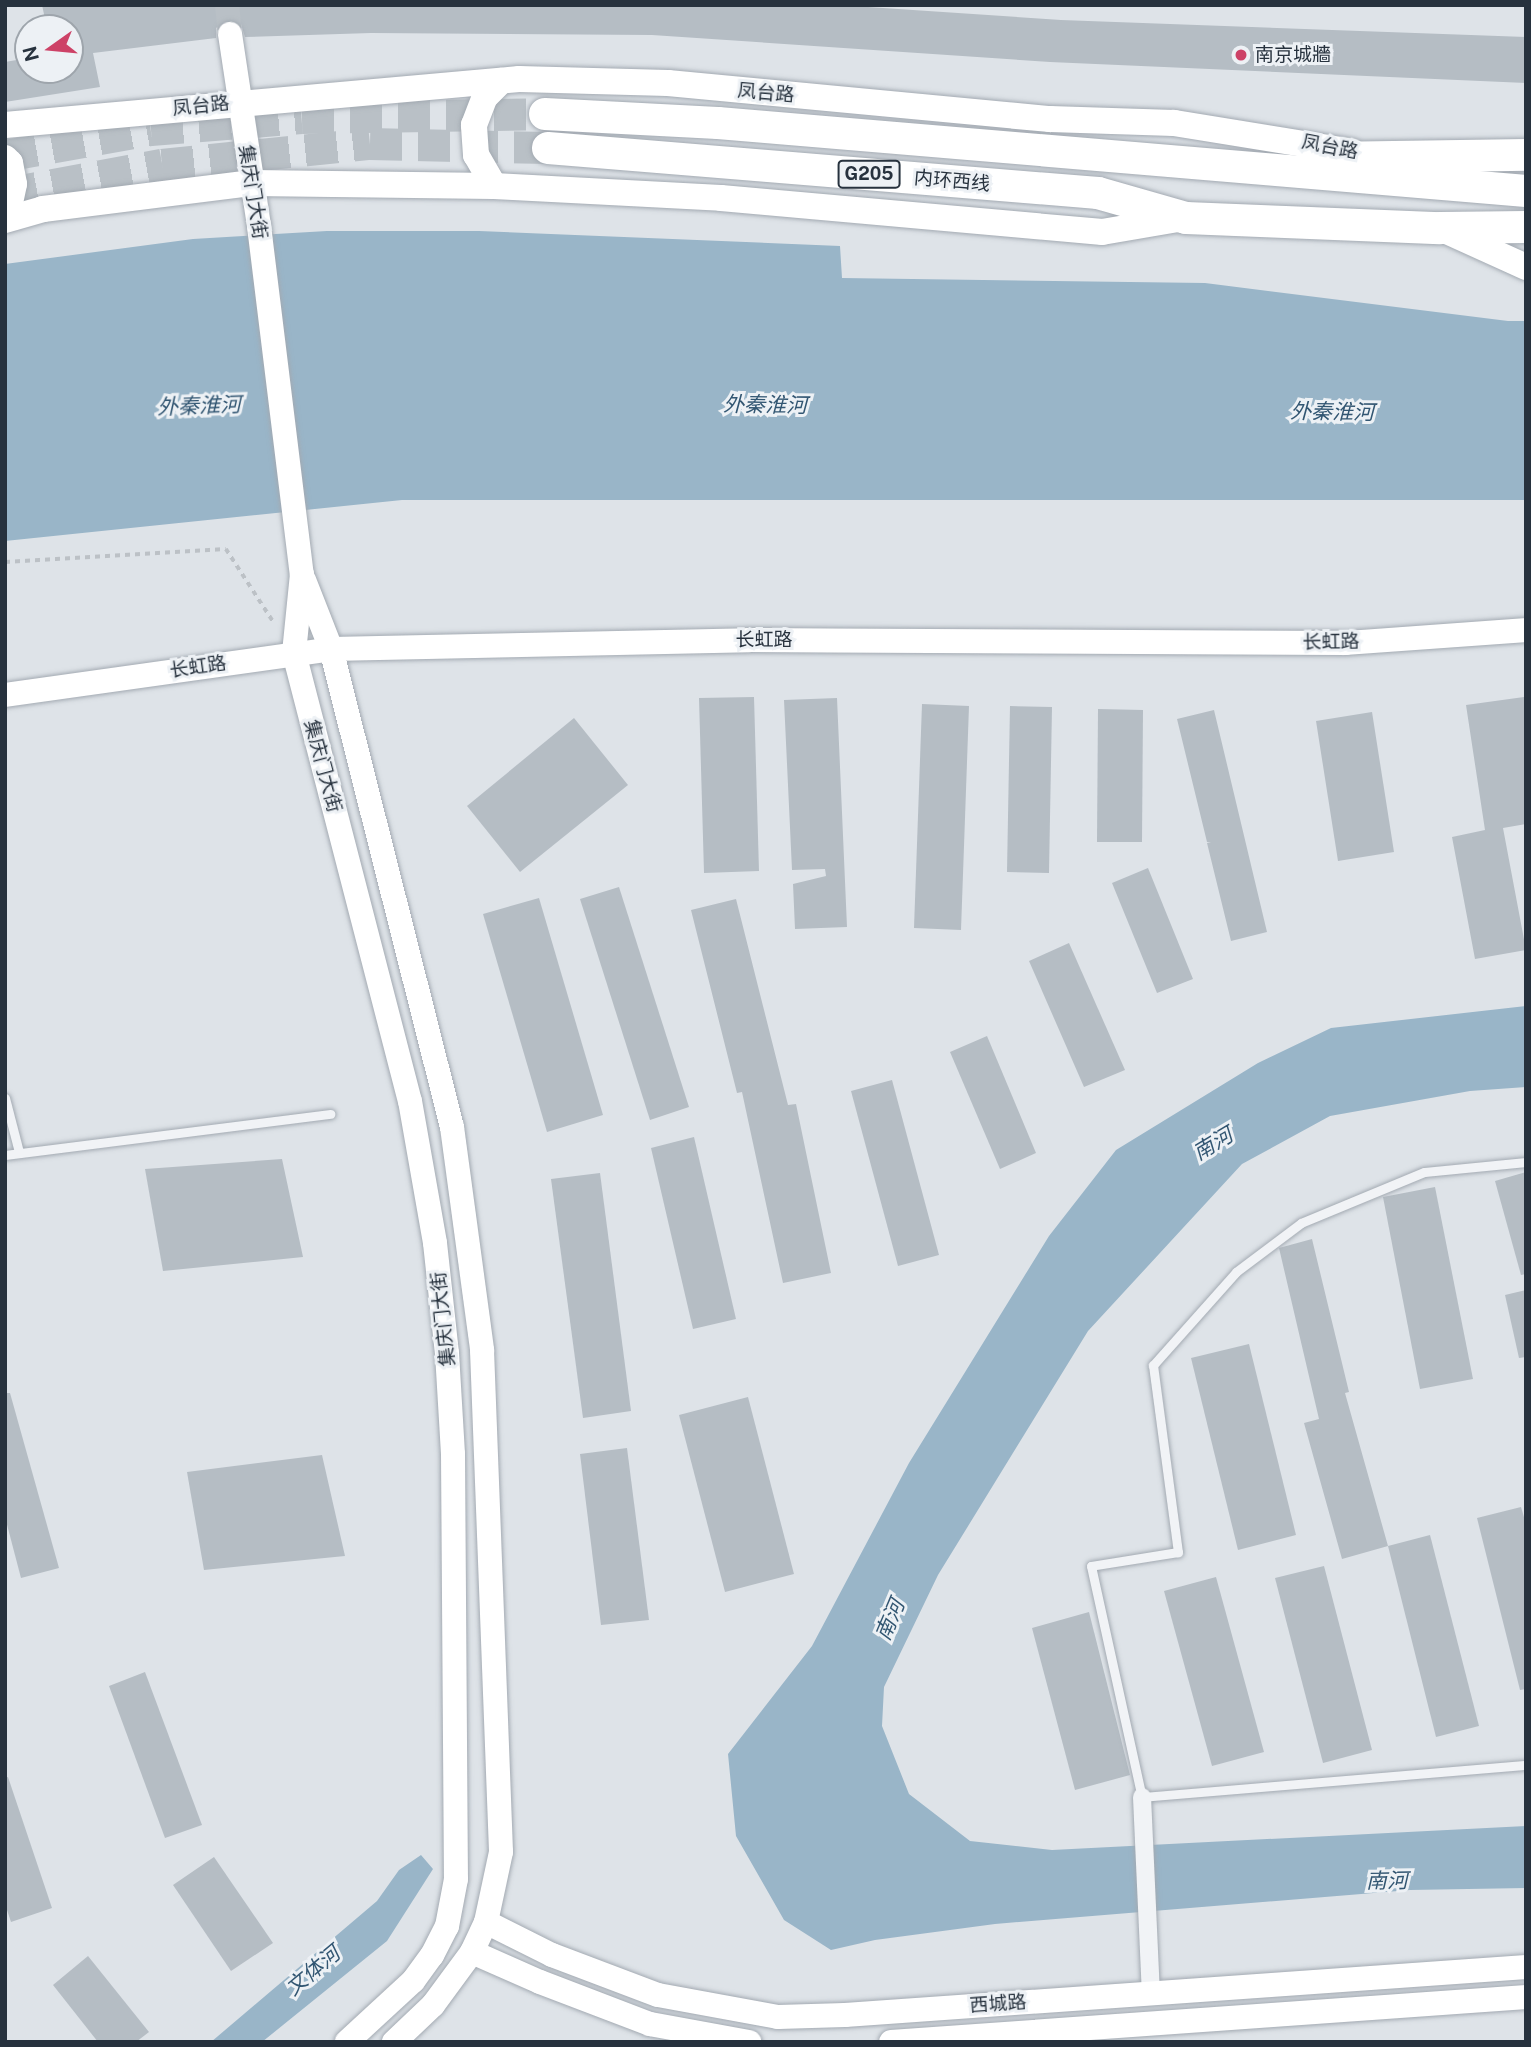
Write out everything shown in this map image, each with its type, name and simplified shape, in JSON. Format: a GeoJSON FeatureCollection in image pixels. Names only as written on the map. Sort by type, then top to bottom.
{"type":"FeatureCollection","features":[{"type":"Feature","properties":{"kind":"highway","name":"内环西线"},"geometry":{"type":"LineString","coordinates":[[545,114],[718,123],[1182,163]]}},
{"type":"Feature","properties":{"kind":"highway","name":"内环西线"},"geometry":{"type":"LineString","coordinates":[[548,148],[1098,193],[1186,218],[1440,228]]}},
{"type":"Feature","properties":{"kind":"highway","name":"凤台路"},"geometry":{"type":"LineString","coordinates":[[1375,156],[1526,155]]}},
{"type":"Feature","properties":{"kind":"highway"},"geometry":{"type":"LineString","coordinates":[[1182,163],[1375,156]]}},
{"type":"Feature","properties":{"kind":"highway"},"geometry":{"type":"LineString","coordinates":[[1182,163],[1515,190]]}},
{"type":"Feature","properties":{"kind":"highway"},"geometry":{"type":"LineString","coordinates":[[1440,228],[1526,227]]}},
{"type":"Feature","properties":{"kind":"highway"},"geometry":{"type":"LineString","coordinates":[[1440,228],[1526,246]]}},
{"type":"Feature","properties":{"kind":"main road","name":"集庆门大街"},"geometry":{"type":"LineString","coordinates":[[230,34],[238,102],[259,226],[301,565],[294,653],[410,1101],[435,1244],[447,1353],[453,1454],[456,1879],[447,1926],[432,1955],[413,1981],[348,2042]]}},
{"type":"Feature","properties":{"kind":"main road","name":"凤台路"},"geometry":{"type":"LineString","coordinates":[[5,125],[238,102],[333,98],[502,81],[668,83],[1050,120],[1174,123],[1283,138],[1375,156]]}},
{"type":"Feature","properties":{"kind":"main road"},"geometry":{"type":"LineString","coordinates":[[494,186],[476,155],[474,125],[485,97],[502,81]]}},
{"type":"Feature","properties":{"kind":"main road"},"geometry":{"type":"LineString","coordinates":[[5,158],[14,184],[5,211]]}},
{"type":"Feature","properties":{"kind":"main road"},"geometry":{"type":"LineString","coordinates":[[5,220],[43,209],[252,183],[494,186],[721,198],[1102,232],[1186,218]]}},
{"type":"Feature","properties":{"kind":"main road"},"geometry":{"type":"LineString","coordinates":[[1440,228],[1526,267]]}},
{"type":"Feature","properties":{"kind":"main road","name":"集庆门大街"},"geometry":{"type":"LineString","coordinates":[[301,565],[331,649],[452,1127],[482,1350],[501,1852],[486,1922],[471,1952],[433,2005],[394,2042]]}},
{"type":"Feature","properties":{"kind":"main road","name":"长虹路"},"geometry":{"type":"LineString","coordinates":[[5,695],[331,649],[749,640],[1346,643],[1526,630]]}},
{"type":"Feature","properties":{"kind":"main road","name":"西城路"},"geometry":{"type":"LineString","coordinates":[[486,1922],[552,1955],[658,1995],[778,2017],[858,2014],[1526,1967]]}},
{"type":"Feature","properties":{"kind":"main road"},"geometry":{"type":"LineString","coordinates":[[471,1952],[566,1993],[650,2024],[734,2040]]}},
{"type":"Feature","properties":{"kind":"main road","name":"西城路"},"geometry":{"type":"LineString","coordinates":[[891,2042],[1526,1997]]}},
{"type":"Feature","properties":{"kind":"street"},"geometry":{"type":"LineString","coordinates":[[1142,1797],[1151,1993]]}},
{"type":"Feature","properties":{"kind":"lane"},"geometry":{"type":"LineString","coordinates":[[5,1098],[19,1152]]}},
{"type":"Feature","properties":{"kind":"lane"},"geometry":{"type":"LineString","coordinates":[[5,1155],[330,1114]]}},
{"type":"Feature","properties":{"kind":"lane"},"geometry":{"type":"LineString","coordinates":[[1526,1162],[1424,1172],[1301,1223],[1236,1272],[1153,1365],[1178,1552],[1091,1566],[1142,1797],[1526,1765]]}},
{"type":"Feature","properties":{"kind":"path"},"geometry":{"type":"LineString","coordinates":[[5,562],[226,549],[294,653]]}},
{"type":"Feature","properties":{"kind":"water","name":"外秦淮河"},"geometry":{"type":"Polygon","coordinates":[[[327,231],[479,231],[840,246],[842,278],[1205,283],[1508,321],[1526,321],[1526,500],[402,500],[5,541],[5,264],[193,239],[327,231]]]}},
{"type":"Feature","properties":{"kind":"water","name":"南河"},"geometry":{"type":"Polygon","coordinates":[[[1526,1006],[1526,1087],[1470,1091],[1330,1116],[1242,1164],[1088,1331],[938,1575],[884,1687],[882,1726],[909,1794],[970,1841],[1052,1850],[1526,1826],[1526,1888],[1410,1890],[995,1924],[875,1940],[831,1950],[784,1920],[736,1836],[728,1754],[812,1646],[909,1463],[1049,1236],[1116,1150],[1258,1063],[1331,1028],[1526,1006]]]}},
{"type":"Feature","properties":{"kind":"water","name":"文体河"},"geometry":{"type":"Polygon","coordinates":[[[421,1855],[433,1869],[387,1941],[262,2042],[211,2042],[377,1901],[399,1870],[421,1855]]]}},
{"type":"Feature","properties":{"kind":"building","name":"南京城牆"},"geometry":{"type":"Polygon","coordinates":[[[42,5],[838,5],[1061,20],[1526,37],[1526,83],[1050,62],[652,35],[371,33],[245,37],[241,24],[228,19],[216,28],[216,38],[93,53],[100,87],[5,102],[5,62],[14,60],[14,84],[84,84],[84,14],[44,14],[42,5]]]}},
{"type":"Feature","properties":{"kind":"building"},"geometry":{"type":"Polygon","coordinates":[[[754,697],[759,871],[704,873],[699,698],[754,697]]]}},
{"type":"Feature","properties":{"kind":"building"},"geometry":{"type":"Polygon","coordinates":[[[1524,697],[1526,824],[1503,828],[1526,950],[1475,959],[1452,837],[1485,830],[1466,705],[1524,697]]]}},
{"type":"Feature","properties":{"kind":"building"},"geometry":{"type":"Polygon","coordinates":[[[837,698],[847,927],[795,929],[793,884],[826,876],[825,869],[792,870],[784,700],[837,698]]]}},
{"type":"Feature","properties":{"kind":"building"},"geometry":{"type":"Polygon","coordinates":[[[922,704],[969,706],[961,930],[914,928],[922,704]]]}},
{"type":"Feature","properties":{"kind":"building"},"geometry":{"type":"Polygon","coordinates":[[[1010,706],[1052,707],[1049,873],[1007,872],[1010,706]]]}},
{"type":"Feature","properties":{"kind":"building"},"geometry":{"type":"Polygon","coordinates":[[[1098,709],[1143,710],[1142,842],[1097,842],[1098,709]]]}},
{"type":"Feature","properties":{"kind":"building"},"geometry":{"type":"Polygon","coordinates":[[[1214,710],[1267,932],[1231,941],[1207,843],[1211,842],[1207,842],[1177,719],[1214,710]]]}},
{"type":"Feature","properties":{"kind":"building"},"geometry":{"type":"Polygon","coordinates":[[[1372,712],[1394,852],[1338,861],[1316,721],[1372,712]]]}},
{"type":"Feature","properties":{"kind":"building"},"geometry":{"type":"Polygon","coordinates":[[[574,718],[628,785],[520,872],[467,806],[574,718]]]}},
{"type":"Feature","properties":{"kind":"building"},"geometry":{"type":"Polygon","coordinates":[[[1148,868],[1193,979],[1157,993],[1112,883],[1148,868]]]}},
{"type":"Feature","properties":{"kind":"building"},"geometry":{"type":"Polygon","coordinates":[[[619,887],[689,1107],[650,1120],[580,899],[619,887]]]}},
{"type":"Feature","properties":{"kind":"building"},"geometry":{"type":"Polygon","coordinates":[[[539,898],[603,1115],[547,1132],[483,914],[539,898]]]}},
{"type":"Feature","properties":{"kind":"building"},"geometry":{"type":"Polygon","coordinates":[[[736,899],[788,1105],[796,1104],[831,1273],[783,1283],[742,1092],[737,1093],[691,910],[736,899]]]}},
{"type":"Feature","properties":{"kind":"building"},"geometry":{"type":"Polygon","coordinates":[[[1069,943],[1125,1070],[1084,1087],[1029,961],[1069,943]]]}},
{"type":"Feature","properties":{"kind":"building"},"geometry":{"type":"Polygon","coordinates":[[[987,1036],[1036,1153],[1000,1169],[950,1052],[987,1036]]]}},
{"type":"Feature","properties":{"kind":"building"},"geometry":{"type":"Polygon","coordinates":[[[892,1080],[939,1255],[898,1266],[851,1091],[892,1080]]]}},
{"type":"Feature","properties":{"kind":"building"},"geometry":{"type":"Polygon","coordinates":[[[694,1137],[736,1319],[693,1329],[651,1148],[694,1137]]]}},
{"type":"Feature","properties":{"kind":"building"},"geometry":{"type":"Polygon","coordinates":[[[282,1159],[303,1257],[163,1271],[145,1169],[282,1159]]]}},
{"type":"Feature","properties":{"kind":"building"},"geometry":{"type":"Polygon","coordinates":[[[1526,1172],[1526,1274],[1521,1275],[1495,1181],[1526,1172]]]}},
{"type":"Feature","properties":{"kind":"building"},"geometry":{"type":"Polygon","coordinates":[[[600,1173],[631,1411],[583,1418],[551,1179],[600,1173]]]}},
{"type":"Feature","properties":{"kind":"building"},"geometry":{"type":"Polygon","coordinates":[[[1435,1187],[1473,1379],[1420,1389],[1383,1197],[1435,1187]]]}},
{"type":"Feature","properties":{"kind":"building"},"geometry":{"type":"Polygon","coordinates":[[[1312,1239],[1349,1392],[1345,1393],[1388,1546],[1342,1559],[1304,1423],[1319,1419],[1279,1248],[1312,1239]]]}},
{"type":"Feature","properties":{"kind":"building"},"geometry":{"type":"Polygon","coordinates":[[[1526,1290],[1526,1357],[1519,1358],[1505,1295],[1526,1290]]]}},
{"type":"Feature","properties":{"kind":"building"},"geometry":{"type":"Polygon","coordinates":[[[1249,1344],[1296,1535],[1238,1550],[1191,1358],[1249,1344]]]}},
{"type":"Feature","properties":{"kind":"building"},"geometry":{"type":"Polygon","coordinates":[[[5,1393],[10,1393],[59,1568],[21,1578],[5,1517],[5,1393]]]}},
{"type":"Feature","properties":{"kind":"building"},"geometry":{"type":"Polygon","coordinates":[[[748,1397],[794,1574],[725,1592],[679,1415],[748,1397]]]}},
{"type":"Feature","properties":{"kind":"building"},"geometry":{"type":"Polygon","coordinates":[[[627,1448],[649,1620],[601,1625],[580,1454],[627,1448]]]}},
{"type":"Feature","properties":{"kind":"building"},"geometry":{"type":"Polygon","coordinates":[[[322,1455],[345,1556],[204,1570],[187,1472],[322,1455]]]}},
{"type":"Feature","properties":{"kind":"building"},"geometry":{"type":"Polygon","coordinates":[[[1521,1507],[1526,1524],[1526,1689],[1520,1690],[1477,1518],[1521,1507]]]}},
{"type":"Feature","properties":{"kind":"building"},"geometry":{"type":"Polygon","coordinates":[[[1430,1535],[1479,1726],[1436,1737],[1388,1546],[1430,1535]]]}},
{"type":"Feature","properties":{"kind":"building"},"geometry":{"type":"Polygon","coordinates":[[[1324,1566],[1372,1750],[1323,1763],[1275,1578],[1324,1566]]]}},
{"type":"Feature","properties":{"kind":"building"},"geometry":{"type":"Polygon","coordinates":[[[1216,1577],[1264,1752],[1212,1766],[1164,1591],[1216,1577]]]}},
{"type":"Feature","properties":{"kind":"building"},"geometry":{"type":"Polygon","coordinates":[[[1089,1612],[1130,1775],[1075,1790],[1032,1628],[1089,1612]]]}},
{"type":"Feature","properties":{"kind":"building"},"geometry":{"type":"Polygon","coordinates":[[[145,1672],[202,1825],[165,1838],[109,1686],[145,1672]]]}},
{"type":"Feature","properties":{"kind":"building"},"geometry":{"type":"Polygon","coordinates":[[[8,1777],[52,1908],[11,1922],[5,1904],[5,1778],[8,1777]]]}},
{"type":"Feature","properties":{"kind":"building"},"geometry":{"type":"Polygon","coordinates":[[[214,1857],[273,1943],[231,1971],[173,1885],[214,1857]]]}},
{"type":"Feature","properties":{"kind":"building"},"geometry":{"type":"Polygon","coordinates":[[[88,1956],[149,2032],[136,2042],[98,2042],[53,1985],[88,1956]]]}},
{"type":"Feature","properties":{"kind":"tunnel"},"geometry":{"type":"LineString","coordinates":[[227,5],[230,34]]}},
{"type":"Feature","properties":{"kind":"tunnel"},"geometry":{"type":"LineString","coordinates":[[5,156],[151,130],[302,118],[545,114]]}},
{"type":"Feature","properties":{"kind":"tunnel"},"geometry":{"type":"LineString","coordinates":[[5,194],[162,165],[370,144],[548,148]]}},
{"type":"Feature","properties":{"kind":"place","name":"南京城牆"},"geometry":{"type":"Point","coordinates":[1241,55]}}]}
